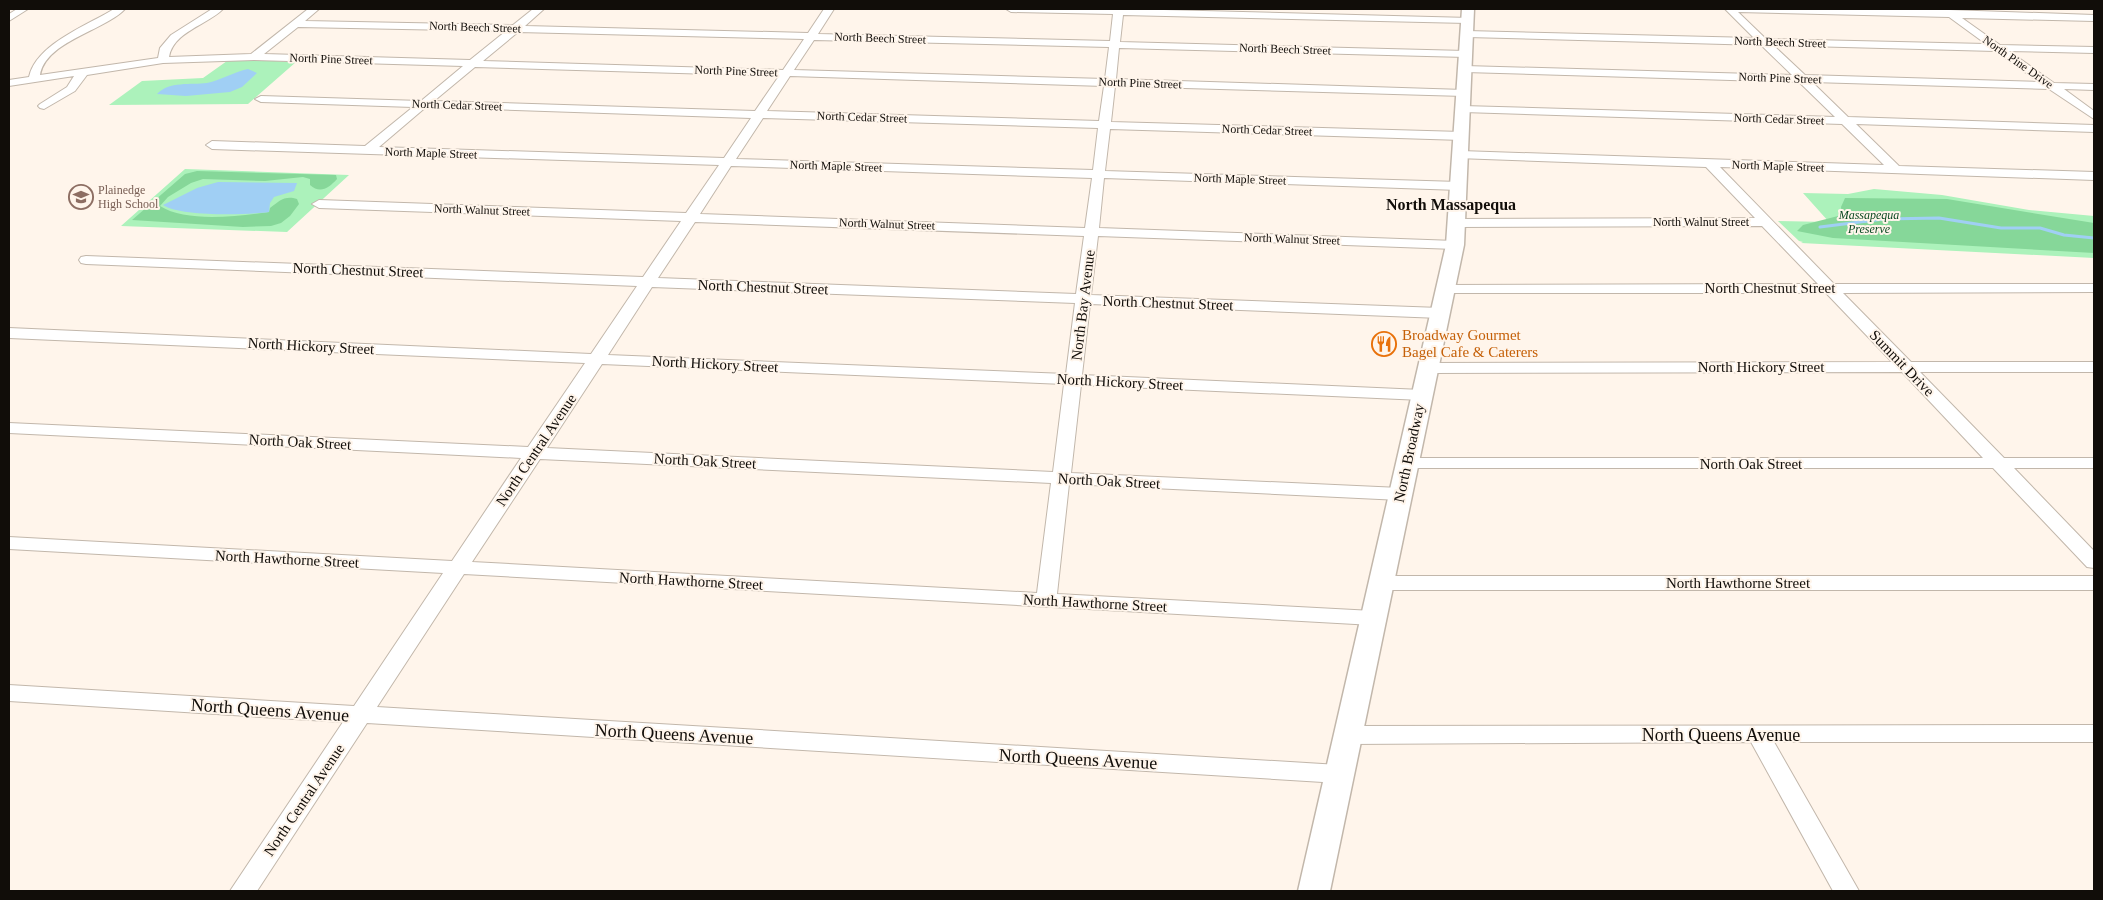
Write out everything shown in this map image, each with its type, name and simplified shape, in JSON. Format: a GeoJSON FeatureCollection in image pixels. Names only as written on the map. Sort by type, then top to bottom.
{"type":"FeatureCollection","features":[{"type":"Feature","properties":{"kind":"main road","name":"North Broadway"},"geometry":{"type":"LineString","coordinates":[[1314,891],[1455,245],[1464,109],[1467,21]]}},
{"type":"Feature","properties":{"kind":"street"},"geometry":{"type":"LineString","coordinates":[[9,18],[23,9]]}},
{"type":"Feature","properties":{"kind":"street"},"geometry":{"type":"LineString","coordinates":[[34,79],[34,70],[45,57],[74,36],[120,9]]}},
{"type":"Feature","properties":{"kind":"street"},"geometry":{"type":"LineString","coordinates":[[163,60],[165,48],[175,37],[218,9]]}},
{"type":"Feature","properties":{"kind":"street"},"geometry":{"type":"LineString","coordinates":[[254,57],[314,9]]}},
{"type":"Feature","properties":{"kind":"street"},"geometry":{"type":"LineString","coordinates":[[368,150],[539,9]]}},
{"type":"Feature","properties":{"kind":"street","name":"North Central Avenue"},"geometry":{"type":"LineString","coordinates":[[243,891],[829,9]]}},
{"type":"Feature","properties":{"kind":"street","name":"North Beech Street"},"geometry":{"type":"LineString","coordinates":[[1010,9],[1119,10],[1467,21],[1763,42],[2094,50]]}},
{"type":"Feature","properties":{"kind":"street"},"geometry":{"type":"LineString","coordinates":[[1730,9],[1895,169]]}},
{"type":"Feature","properties":{"kind":"street"},"geometry":{"type":"LineString","coordinates":[[1738,9],[1946,11],[2094,18]]}},
{"type":"Feature","properties":{"kind":"street","name":"North Bay Avenue"},"geometry":{"type":"LineString","coordinates":[[1046,600],[1119,10]]}},
{"type":"Feature","properties":{"kind":"street","name":"North Pine Drive"},"geometry":{"type":"LineString","coordinates":[[1946,11],[2094,116]]}},
{"type":"Feature","properties":{"kind":"street","name":"North Beech Street"},"geometry":{"type":"LineString","coordinates":[[295,24],[515,28],[1114,45],[1466,62]]}},
{"type":"Feature","properties":{"kind":"street","name":"North Pine Street"},"geometry":{"type":"LineString","coordinates":[[9,83],[163,60],[254,57],[1464,92]]}},
{"type":"Feature","properties":{"kind":"street","name":"North Pine Street"},"geometry":{"type":"LineString","coordinates":[[1466,62],[1801,78],[2094,87]]}},
{"type":"Feature","properties":{"kind":"street"},"geometry":{"type":"LineString","coordinates":[[44,106],[71,89],[83,72]]}},
{"type":"Feature","properties":{"kind":"street","name":"North Cedar Street"},"geometry":{"type":"LineString","coordinates":[[261,99],[1462,136]]}},
{"type":"Feature","properties":{"kind":"street","name":"North Cedar Street"},"geometry":{"type":"LineString","coordinates":[[1464,109],[2094,128]]}},
{"type":"Feature","properties":{"kind":"street","name":"North Maple Street"},"geometry":{"type":"LineString","coordinates":[[212,145],[1459,186]]}},
{"type":"Feature","properties":{"kind":"street","name":"North Maple Street"},"geometry":{"type":"LineString","coordinates":[[1461,155],[2094,176]]}},
{"type":"Feature","properties":{"kind":"street","name":"Summit Drive"},"geometry":{"type":"LineString","coordinates":[[1709,163],[2094,562]]}},
{"type":"Feature","properties":{"kind":"street","name":"North Walnut Street"},"geometry":{"type":"LineString","coordinates":[[319,204],[1455,245]]}},
{"type":"Feature","properties":{"kind":"street","name":"North Walnut Street"},"geometry":{"type":"LineString","coordinates":[[1456,222],[1766,222]]}},
{"type":"Feature","properties":{"kind":"street","name":"North Chestnut Street"},"geometry":{"type":"LineString","coordinates":[[86,260],[1084,299],[1442,301],[1830,288],[2094,288]]}},
{"type":"Feature","properties":{"kind":"street","name":"North Hickory Street"},"geometry":{"type":"LineString","coordinates":[[9,333],[1422,394]]}},
{"type":"Feature","properties":{"kind":"street","name":"North Hickory Street"},"geometry":{"type":"LineString","coordinates":[[1428,368],[2094,367]]}},
{"type":"Feature","properties":{"kind":"street","name":"North Oak Street"},"geometry":{"type":"LineString","coordinates":[[9,428],[1400,494]]}},
{"type":"Feature","properties":{"kind":"street","name":"North Oak Street"},"geometry":{"type":"LineString","coordinates":[[1407,463],[2094,463]]}},
{"type":"Feature","properties":{"kind":"street","name":"North Hawthorne Street"},"geometry":{"type":"LineString","coordinates":[[9,543],[1373,618]]}},
{"type":"Feature","properties":{"kind":"street","name":"North Hawthorne Street"},"geometry":{"type":"LineString","coordinates":[[1381,583],[2094,583]]}},
{"type":"Feature","properties":{"kind":"street","name":"North Queens Avenue"},"geometry":{"type":"LineString","coordinates":[[9,693],[1339,774]]}},
{"type":"Feature","properties":{"kind":"street","name":"North Queens Avenue"},"geometry":{"type":"LineString","coordinates":[[1348,734],[1758,735],[2094,733]]}},
{"type":"Feature","properties":{"kind":"street"},"geometry":{"type":"LineString","coordinates":[[1758,735],[1846,891]]}},
{"type":"Feature","properties":{"kind":"green space"},"geometry":{"type":"Polygon","coordinates":[[[227,61],[296,62],[248,104],[109,105],[142,81],[203,78],[227,61]]]}},
{"type":"Feature","properties":{"kind":"green space"},"geometry":{"type":"Polygon","coordinates":[[[185,169],[349,175],[287,232],[121,226],[185,169]]]}},
{"type":"Feature","properties":{"kind":"green space"},"geometry":{"type":"Polygon","coordinates":[[[197,171],[336,175],[337,179],[324,189],[317,189],[310,185],[310,179],[303,177],[265,181],[203,179],[191,183],[168,197],[160,206],[184,215],[213,217],[269,212],[270,208],[282,199],[297,199],[299,204],[290,216],[281,223],[271,226],[243,227],[132,220],[185,174],[197,171]]]}},
{"type":"Feature","properties":{"kind":"green space","name":"Massapequa Preserve"},"geometry":{"type":"Polygon","coordinates":[[[1874,189],[1942,195],[2029,210],[2094,216],[2094,258],[1801,243],[1803,242],[1799,241],[1778,221],[1829,222],[1803,193],[1848,194],[1874,189]]]}},
{"type":"Feature","properties":{"kind":"green space","name":"Massapequa Preserve"},"geometry":{"type":"Polygon","coordinates":[[[1845,198],[1947,199],[2094,223],[2094,253],[1833,238],[1797,231],[1803,225],[1842,215],[1841,207],[1845,198]]]}},
{"type":"Feature","properties":{"kind":"water"},"geometry":{"type":"Polygon","coordinates":[[[248,69],[257,73],[242,87],[230,92],[186,96],[157,94],[174,85],[207,83],[248,69]]]}},
{"type":"Feature","properties":{"kind":"water"},"geometry":{"type":"Polygon","coordinates":[[[218,182],[297,183],[294,191],[274,197],[270,203],[269,212],[246,214],[199,213],[184,212],[163,205],[197,188],[218,182]]]}},
{"type":"Feature","properties":{"kind":"waterway"},"geometry":{"type":"LineString","coordinates":[[1820,227],[1884,219],[1939,218],[2001,228],[2040,228],[2064,235],[2094,238]]}},
{"type":"Feature","properties":{"kind":"place","name":"Plainedge High School"},"geometry":{"type":"Point","coordinates":[81,197]}},
{"type":"Feature","properties":{"kind":"place","name":"Broadway Gourmet Bagel Cafe & Caterers"},"geometry":{"type":"Point","coordinates":[1384,344]}},
{"type":"Feature","properties":{"kind":"district","name":"North Massapequa"},"geometry":{"type":"Point","coordinates":[1451,204]}}]}
